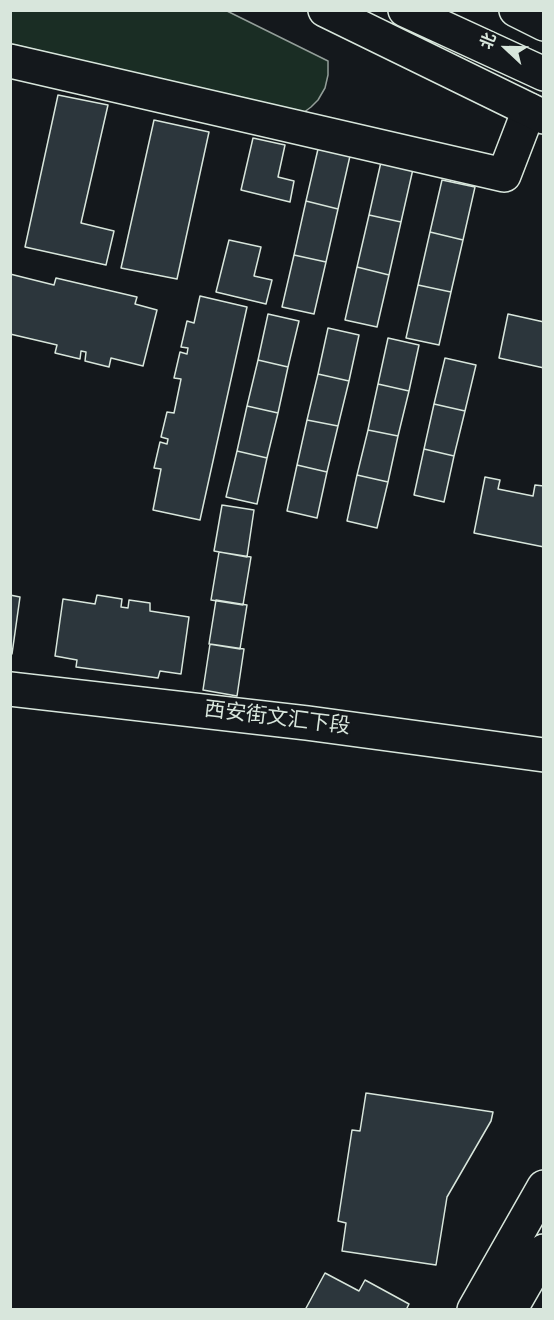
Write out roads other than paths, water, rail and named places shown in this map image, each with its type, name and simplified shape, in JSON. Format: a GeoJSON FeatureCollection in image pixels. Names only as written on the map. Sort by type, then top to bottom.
{"type":"FeatureCollection","features":[{"type":"Feature","properties":{"kind":"street"},"geometry":{"type":"LineString","coordinates":[[10,61],[504,175],[536,114],[325,10]]}},
{"type":"Feature","properties":{"kind":"street"},"geometry":{"type":"LineString","coordinates":[[405,10],[543,74]]}},
{"type":"Feature","properties":{"kind":"street"},"geometry":{"type":"LineString","coordinates":[[516,10],[543,24]]}},
{"type":"Feature","properties":{"kind":"street","name":"西安街文汇下段"},"geometry":{"type":"LineString","coordinates":[[10,689],[307,723],[543,755]]}},
{"type":"Feature","properties":{"kind":"street"},"geometry":{"type":"LineString","coordinates":[[474,1310],[543,1187]]}},
{"type":"Feature","properties":{"kind":"street"},"geometry":{"type":"LineString","coordinates":[[510,1310],[543,1251]]}}]}
